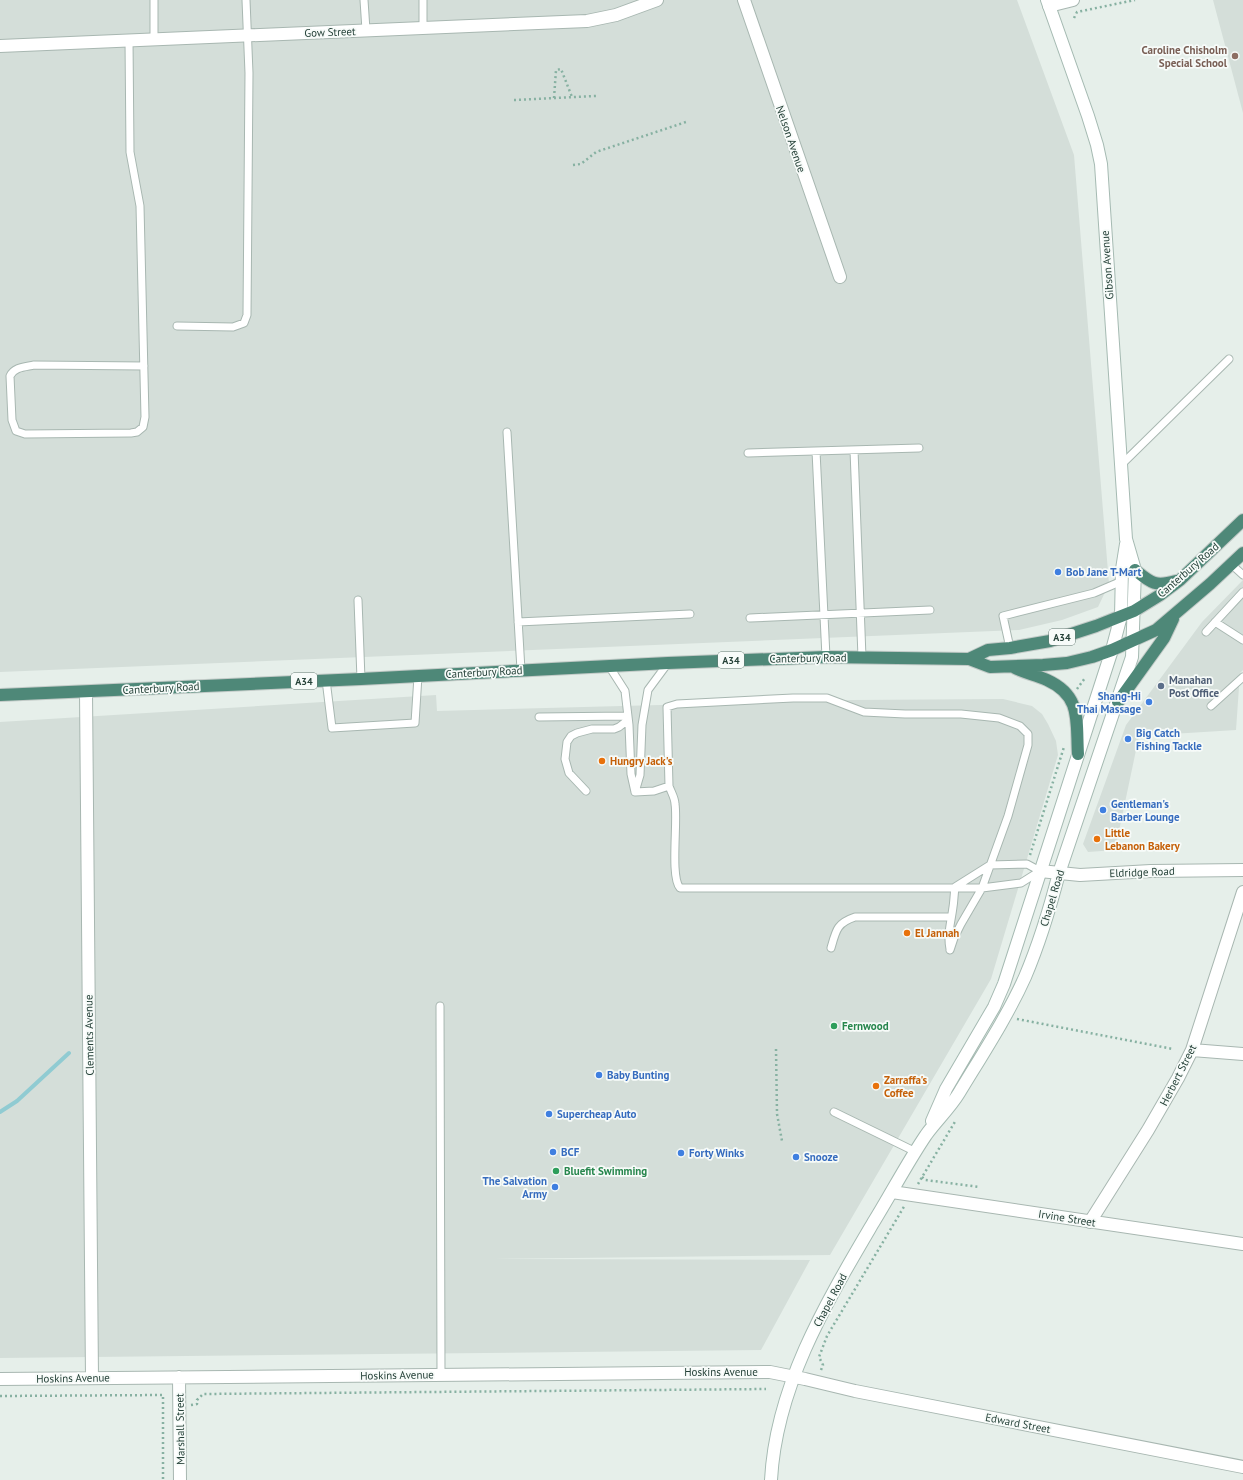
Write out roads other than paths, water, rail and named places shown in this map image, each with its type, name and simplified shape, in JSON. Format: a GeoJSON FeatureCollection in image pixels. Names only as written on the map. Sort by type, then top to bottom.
{"type":"FeatureCollection","features":[{"type":"Feature","properties":{"kind":"highway","name":"Canterbury Road"},"geometry":{"type":"LineString","coordinates":[[968,659],[988,650],[1050,641],[1134,611],[1160,595],[1180,580],[1243,520]]}},
{"type":"Feature","properties":{"kind":"highway","name":"Canterbury Road"},"geometry":{"type":"LineString","coordinates":[[0,695],[361,679],[668,662],[826,657],[968,659],[990,667],[1067,663],[1112,650],[1156,630],[1232,565],[1243,553]]}},
{"type":"Feature","properties":{"kind":"highway"},"geometry":{"type":"LineString","coordinates":[[1135,570],[1146,580],[1157,584],[1180,580]]}},
{"type":"Feature","properties":{"kind":"highway"},"geometry":{"type":"LineString","coordinates":[[1118,702],[1164,638],[1175,614]]}},
{"type":"Feature","properties":{"kind":"highway"},"geometry":{"type":"LineString","coordinates":[[1012,666],[1052,683],[1064,691],[1071,699],[1076,714],[1078,754]]}},
{"type":"Feature","properties":{"kind":"street","name":"Gow Street"},"geometry":{"type":"LineString","coordinates":[[0,46],[587,21],[616,15],[657,0]]}},
{"type":"Feature","properties":{"kind":"street","name":"Nelson Avenue"},"geometry":{"type":"LineString","coordinates":[[744,0],[840,277]]}},
{"type":"Feature","properties":{"kind":"street"},"geometry":{"type":"LineString","coordinates":[[1048,3],[1073,0]]}},
{"type":"Feature","properties":{"kind":"street","name":"Gibson Avenue"},"geometry":{"type":"LineString","coordinates":[[1048,3],[1088,116],[1099,154],[1126,539],[1122,581],[1121,616],[1112,650]]}},
{"type":"Feature","properties":{"kind":"street","name":"Gibson Avenue"},"geometry":{"type":"LineString","coordinates":[[1126,539],[1135,570],[1133,640]]}},
{"type":"Feature","properties":{"kind":"street","name":"Chapel Road"},"geometry":{"type":"LineString","coordinates":[[926,1135],[958,1095],[1025,977],[1118,702],[1132,657],[1133,640]]}},
{"type":"Feature","properties":{"kind":"street","name":"Chapel Road"},"geometry":{"type":"LineString","coordinates":[[771,1480],[773,1456],[778,1428],[802,1354],[851,1261],[926,1135],[946,1089],[994,1007],[1004,984],[1112,650]]}},
{"type":"Feature","properties":{"kind":"street","name":"Clements Avenue"},"geometry":{"type":"LineString","coordinates":[[86,692],[92,1378]]}},
{"type":"Feature","properties":{"kind":"street","name":"Eldridge Road"},"geometry":{"type":"LineString","coordinates":[[1040,871],[1080,875],[1151,871],[1243,870]]}},
{"type":"Feature","properties":{"kind":"street","name":"Herbert Street"},"geometry":{"type":"LineString","coordinates":[[1090,1222],[1148,1130],[1178,1078],[1192,1050],[1243,892]]}},
{"type":"Feature","properties":{"kind":"street"},"geometry":{"type":"LineString","coordinates":[[1192,1050],[1243,1054]]}},
{"type":"Feature","properties":{"kind":"street","name":"Irvine Street"},"geometry":{"type":"LineString","coordinates":[[892,1192],[1243,1244]]}},
{"type":"Feature","properties":{"kind":"street","name":"Hoskins Avenue"},"geometry":{"type":"LineString","coordinates":[[0,1379],[742,1372],[770,1372],[794,1376]]}},
{"type":"Feature","properties":{"kind":"street","name":"Edward Street"},"geometry":{"type":"LineString","coordinates":[[794,1376],[855,1391],[1243,1467]]}},
{"type":"Feature","properties":{"kind":"street","name":"Marshall Street"},"geometry":{"type":"LineString","coordinates":[[179,1377],[180,1480]]}},
{"type":"Feature","properties":{"kind":"lane"},"geometry":{"type":"LineString","coordinates":[[154,0],[154,40]]}},
{"type":"Feature","properties":{"kind":"lane"},"geometry":{"type":"LineString","coordinates":[[177,326],[233,327],[244,323],[247,315],[249,73],[246,36],[246,0]]}},
{"type":"Feature","properties":{"kind":"lane"},"geometry":{"type":"LineString","coordinates":[[364,0],[366,30]]}},
{"type":"Feature","properties":{"kind":"lane"},"geometry":{"type":"LineString","coordinates":[[423,0],[423,28]]}},
{"type":"Feature","properties":{"kind":"lane"},"geometry":{"type":"LineString","coordinates":[[129,40],[130,152],[140,206],[144,366],[145,417],[143,427],[137,432],[25,434],[16,431],[12,420],[11,372],[19,368],[34,365],[144,366]]}},
{"type":"Feature","properties":{"kind":"lane"},"geometry":{"type":"LineString","coordinates":[[1121,466],[1229,358]]}},
{"type":"Feature","properties":{"kind":"lane"},"geometry":{"type":"LineString","coordinates":[[507,432],[521,670]]}},
{"type":"Feature","properties":{"kind":"lane"},"geometry":{"type":"LineString","coordinates":[[748,453],[919,448]]}},
{"type":"Feature","properties":{"kind":"lane"},"geometry":{"type":"LineString","coordinates":[[854,450],[862,657]]}},
{"type":"Feature","properties":{"kind":"lane"},"geometry":{"type":"LineString","coordinates":[[816,451],[826,657]]}},
{"type":"Feature","properties":{"kind":"lane"},"geometry":{"type":"LineString","coordinates":[[1232,565],[1243,575]]}},
{"type":"Feature","properties":{"kind":"lane"},"geometry":{"type":"LineString","coordinates":[[1010,648],[1003,616],[1094,593],[1122,581]]}},
{"type":"Feature","properties":{"kind":"lane"},"geometry":{"type":"LineString","coordinates":[[1206,632],[1243,592]]}},
{"type":"Feature","properties":{"kind":"lane"},"geometry":{"type":"LineString","coordinates":[[358,600],[361,679]]}},
{"type":"Feature","properties":{"kind":"lane"},"geometry":{"type":"LineString","coordinates":[[750,618],[930,610]]}},
{"type":"Feature","properties":{"kind":"lane"},"geometry":{"type":"LineString","coordinates":[[518,622],[690,614]]}},
{"type":"Feature","properties":{"kind":"lane"},"geometry":{"type":"LineString","coordinates":[[1215,622],[1243,640]]}},
{"type":"Feature","properties":{"kind":"lane"},"geometry":{"type":"LineString","coordinates":[[635,792],[640,775],[642,725],[648,690],[668,662]]}},
{"type":"Feature","properties":{"kind":"lane"},"geometry":{"type":"LineString","coordinates":[[609,666],[625,691],[631,774],[635,792]]}},
{"type":"Feature","properties":{"kind":"lane"},"geometry":{"type":"LineString","coordinates":[[326,680],[332,728],[415,724],[418,676]]}},
{"type":"Feature","properties":{"kind":"lane"},"geometry":{"type":"LineString","coordinates":[[1211,706],[1243,677]]}},
{"type":"Feature","properties":{"kind":"lane"},"geometry":{"type":"LineString","coordinates":[[990,864],[955,888],[948,938],[950,950],[961,924],[982,888],[990,864],[1008,816],[1028,745],[1028,734],[1020,726],[1000,718],[961,714],[864,712],[827,698],[792,698],[677,704],[667,707],[669,786],[675,803],[675,873],[677,885],[680,888],[955,888],[982,888],[1021,883],[1040,871],[1027,864],[990,864]]}},
{"type":"Feature","properties":{"kind":"lane"},"geometry":{"type":"LineString","coordinates":[[539,717],[628,718]]}},
{"type":"Feature","properties":{"kind":"lane"},"geometry":{"type":"LineString","coordinates":[[586,792],[569,773],[565,759],[567,742],[571,736],[577,733],[592,729],[614,729],[619,727],[628,718]]}},
{"type":"Feature","properties":{"kind":"lane"},"geometry":{"type":"LineString","coordinates":[[635,792],[654,791],[669,786]]}},
{"type":"Feature","properties":{"kind":"lane"},"geometry":{"type":"LineString","coordinates":[[830,948],[836,930],[843,921],[855,917],[951,917]]}},
{"type":"Feature","properties":{"kind":"lane"},"geometry":{"type":"LineString","coordinates":[[440,1006],[441,1374]]}},
{"type":"Feature","properties":{"kind":"lane"},"geometry":{"type":"LineString","coordinates":[[834,1112],[916,1152]]}},
{"type":"Feature","properties":{"kind":"waterway"},"geometry":{"type":"LineString","coordinates":[[0,1112],[17,1101],[69,1053]]}},
{"type":"Feature","properties":{"kind":"place","name":"Caroline Chisholm Special School"},"geometry":{"type":"Point","coordinates":[1235,56]}},
{"type":"Feature","properties":{"kind":"place","name":"Bob Jane T-Mart"},"geometry":{"type":"Point","coordinates":[1058,572]}},
{"type":"Feature","properties":{"kind":"place","name":"Manahan Post Office"},"geometry":{"type":"Point","coordinates":[1161,686]}},
{"type":"Feature","properties":{"kind":"place","name":"Shang-Hi Thai Massage"},"geometry":{"type":"Point","coordinates":[1149,702]}},
{"type":"Feature","properties":{"kind":"place","name":"Big Catch Fishing Tackle"},"geometry":{"type":"Point","coordinates":[1128,739]}},
{"type":"Feature","properties":{"kind":"place","name":"Hungry Jack's"},"geometry":{"type":"Point","coordinates":[602,761]}},
{"type":"Feature","properties":{"kind":"place","name":"Gentleman's Barber Lounge"},"geometry":{"type":"Point","coordinates":[1103,810]}},
{"type":"Feature","properties":{"kind":"place","name":"Little Lebanon Bakery"},"geometry":{"type":"Point","coordinates":[1097,839]}},
{"type":"Feature","properties":{"kind":"place","name":"El Jannah"},"geometry":{"type":"Point","coordinates":[907,933]}},
{"type":"Feature","properties":{"kind":"place","name":"Fernwood"},"geometry":{"type":"Point","coordinates":[834,1026]}},
{"type":"Feature","properties":{"kind":"place","name":"Baby Bunting"},"geometry":{"type":"Point","coordinates":[599,1075]}},
{"type":"Feature","properties":{"kind":"place","name":"Zarraffa's Coffee"},"geometry":{"type":"Point","coordinates":[876,1086]}},
{"type":"Feature","properties":{"kind":"place","name":"Supercheap Auto"},"geometry":{"type":"Point","coordinates":[549,1114]}},
{"type":"Feature","properties":{"kind":"place","name":"BCF"},"geometry":{"type":"Point","coordinates":[553,1152]}},
{"type":"Feature","properties":{"kind":"place","name":"Forty Winks"},"geometry":{"type":"Point","coordinates":[681,1153]}},
{"type":"Feature","properties":{"kind":"place","name":"Snooze"},"geometry":{"type":"Point","coordinates":[796,1157]}},
{"type":"Feature","properties":{"kind":"place","name":"Bluefit Swimming"},"geometry":{"type":"Point","coordinates":[556,1171]}},
{"type":"Feature","properties":{"kind":"place","name":"The Salvation Army"},"geometry":{"type":"Point","coordinates":[555,1187]}}]}
